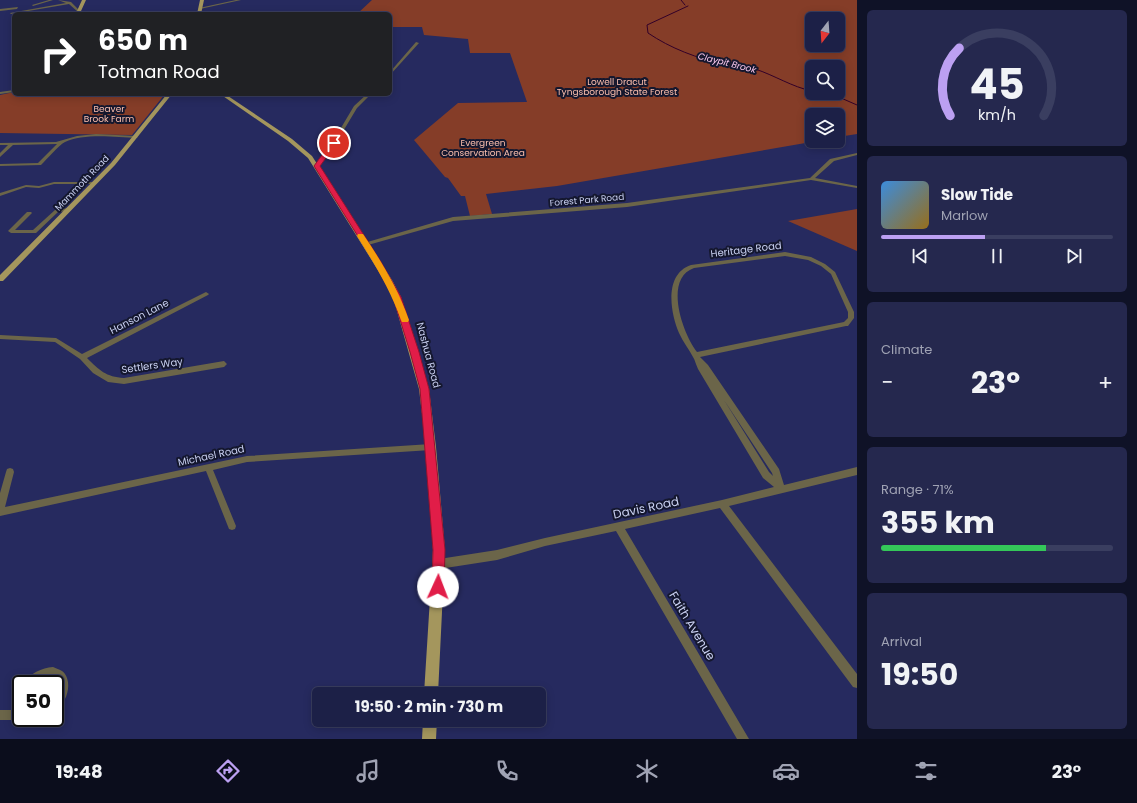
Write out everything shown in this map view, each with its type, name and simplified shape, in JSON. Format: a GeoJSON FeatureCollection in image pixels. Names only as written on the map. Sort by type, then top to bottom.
{"type":"FeatureCollection","features":[{"type":"Feature","properties":{"kind":"main road"},"geometry":{"type":"LineString","coordinates":[[79,11],[84,0]]}},
{"type":"Feature","properties":{"kind":"main road"},"geometry":{"type":"LineString","coordinates":[[199,12],[202,0]]}},
{"type":"Feature","properties":{"kind":"main road","name":"Mammoth Road"},"geometry":{"type":"LineString","coordinates":[[0,279],[113,164],[168,96]]}},
{"type":"Feature","properties":{"kind":"main road","name":"Nashua Road"},"geometry":{"type":"LineString","coordinates":[[225,96],[302,149],[317,166],[397,297],[410,337],[424,389],[431,447],[439,550],[431,687]]}},
{"type":"Feature","properties":{"kind":"main road"},"geometry":{"type":"LineString","coordinates":[[429,739],[430,727]]}},
{"type":"Feature","properties":{"kind":"street"},"geometry":{"type":"LineString","coordinates":[[0,10],[40,4],[52,0]]}},
{"type":"Feature","properties":{"kind":"street"},"geometry":{"type":"LineString","coordinates":[[59,0],[70,3],[79,11]]}},
{"type":"Feature","properties":{"kind":"street"},"geometry":{"type":"LineString","coordinates":[[200,8],[240,0]]}},
{"type":"Feature","properties":{"kind":"street"},"geometry":{"type":"LineString","coordinates":[[17,12],[70,3]]}},
{"type":"Feature","properties":{"kind":"street"},"geometry":{"type":"LineString","coordinates":[[392,72],[417,43]]}},
{"type":"Feature","properties":{"kind":"street"},"geometry":{"type":"LineString","coordinates":[[0,93],[12,91]]}},
{"type":"Feature","properties":{"kind":"street"},"geometry":{"type":"LineString","coordinates":[[317,166],[334,143],[355,107],[367,96]]}},
{"type":"Feature","properties":{"kind":"street"},"geometry":{"type":"LineString","coordinates":[[0,144],[48,144],[86,136],[136,136]]}},
{"type":"Feature","properties":{"kind":"street"},"geometry":{"type":"LineString","coordinates":[[0,165],[39,164],[63,142]]}},
{"type":"Feature","properties":{"kind":"street"},"geometry":{"type":"LineString","coordinates":[[0,156],[12,144]]}},
{"type":"Feature","properties":{"kind":"street"},"geometry":{"type":"LineString","coordinates":[[811,179],[832,160],[857,154]]}},
{"type":"Feature","properties":{"kind":"street","name":"Forest Park Road"},"geometry":{"type":"LineString","coordinates":[[366,244],[453,219],[627,205],[811,179],[857,187]]}},
{"type":"Feature","properties":{"kind":"street"},"geometry":{"type":"LineString","coordinates":[[0,195],[26,186],[39,187],[54,183],[94,183]]}},
{"type":"Feature","properties":{"kind":"street"},"geometry":{"type":"LineString","coordinates":[[29,213],[12,231],[34,232],[57,211],[68,210]]}},
{"type":"Feature","properties":{"kind":"street","name":"Heritage Road"},"geometry":{"type":"LineString","coordinates":[[697,358],[840,326],[850,320],[851,312],[833,273],[823,265],[804,257],[780,254],[691,267],[682,271],[678,277],[675,305],[681,329],[697,358],[700,367],[766,475],[782,488]]}},
{"type":"Feature","properties":{"kind":"street","name":"Hanson Lane"},"geometry":{"type":"LineString","coordinates":[[82,357],[206,294]]}},
{"type":"Feature","properties":{"kind":"street","name":"Settlers Way"},"geometry":{"type":"LineString","coordinates":[[0,337],[56,340],[82,357],[95,371],[111,380],[124,381],[224,364]]}},
{"type":"Feature","properties":{"kind":"street","name":"Michael Road"},"geometry":{"type":"LineString","coordinates":[[0,512],[256,458],[431,447]]}},
{"type":"Feature","properties":{"kind":"street"},"geometry":{"type":"LineString","coordinates":[[208,467],[232,526]]}},
{"type":"Feature","properties":{"kind":"street","name":"Davis Road"},"geometry":{"type":"LineString","coordinates":[[439,564],[498,555],[545,542],[722,504],[782,488],[857,471]]}},
{"type":"Feature","properties":{"kind":"street"},"geometry":{"type":"LineString","coordinates":[[0,508],[10,472]]}},
{"type":"Feature","properties":{"kind":"street"},"geometry":{"type":"LineString","coordinates":[[722,504],[857,683]]}},
{"type":"Feature","properties":{"kind":"street","name":"Faith Avenue"},"geometry":{"type":"LineString","coordinates":[[618,526],[744,739]]}},
{"type":"Feature","properties":{"kind":"street"},"geometry":{"type":"LineString","coordinates":[[42,675],[47,672],[54,672],[60,675]]}},
{"type":"Feature","properties":{"kind":"street"},"geometry":{"type":"LineString","coordinates":[[0,715],[12,715]]}},
{"type":"Feature","properties":{"kind":"green space","name":"Lowell Dracut Tyngsborough State Forest"},"geometry":{"type":"Polygon","coordinates":[[[372,0],[857,0],[857,134],[845,136],[845,108],[805,108],[805,143],[557,186],[486,194],[492,214],[470,216],[465,196],[461,196],[448,178],[445,177],[414,140],[458,103],[527,102],[510,53],[470,53],[468,39],[424,35],[422,27],[392,27],[392,12],[359,12],[372,0]]]}},
{"type":"Feature","properties":{"kind":"green space","name":"Beaver Brook Farm"},"geometry":{"type":"Polygon","coordinates":[[[12,92],[12,96],[163,96],[132,135],[0,133],[0,95],[12,92]]]}},
{"type":"Feature","properties":{"kind":"green space"},"geometry":{"type":"Polygon","coordinates":[[[857,209],[857,251],[788,221],[857,209]]]}},
{"type":"Feature","properties":{"kind":"waterway","name":"Claypit Brook"},"geometry":{"type":"LineString","coordinates":[[681,0],[685,5]]}},
{"type":"Feature","properties":{"kind":"waterway","name":"Claypit Brook"},"geometry":{"type":"LineString","coordinates":[[688,6],[647,25],[648,33],[675,48],[695,56],[715,62],[755,69],[805,89]]}},
{"type":"Feature","properties":{"kind":"waterway","name":"Claypit Brook"},"geometry":{"type":"LineString","coordinates":[[845,100],[857,105]]}},
{"type":"Feature","properties":{"kind":"slow traffic"},"geometry":{"type":"LineString","coordinates":[[361,236],[397,297],[405,320]]}},
{"type":"Feature","properties":{"kind":"route"},"geometry":{"type":"LineString","coordinates":[[334,143],[317,166],[378,262],[397,297],[415,352],[424,389],[439,550],[438,587]]}},
{"type":"Feature","properties":{"kind":"park label","name":"Evergreen Conservation Area"},"geometry":{"type":"Point","coordinates":[483,148]}}]}
